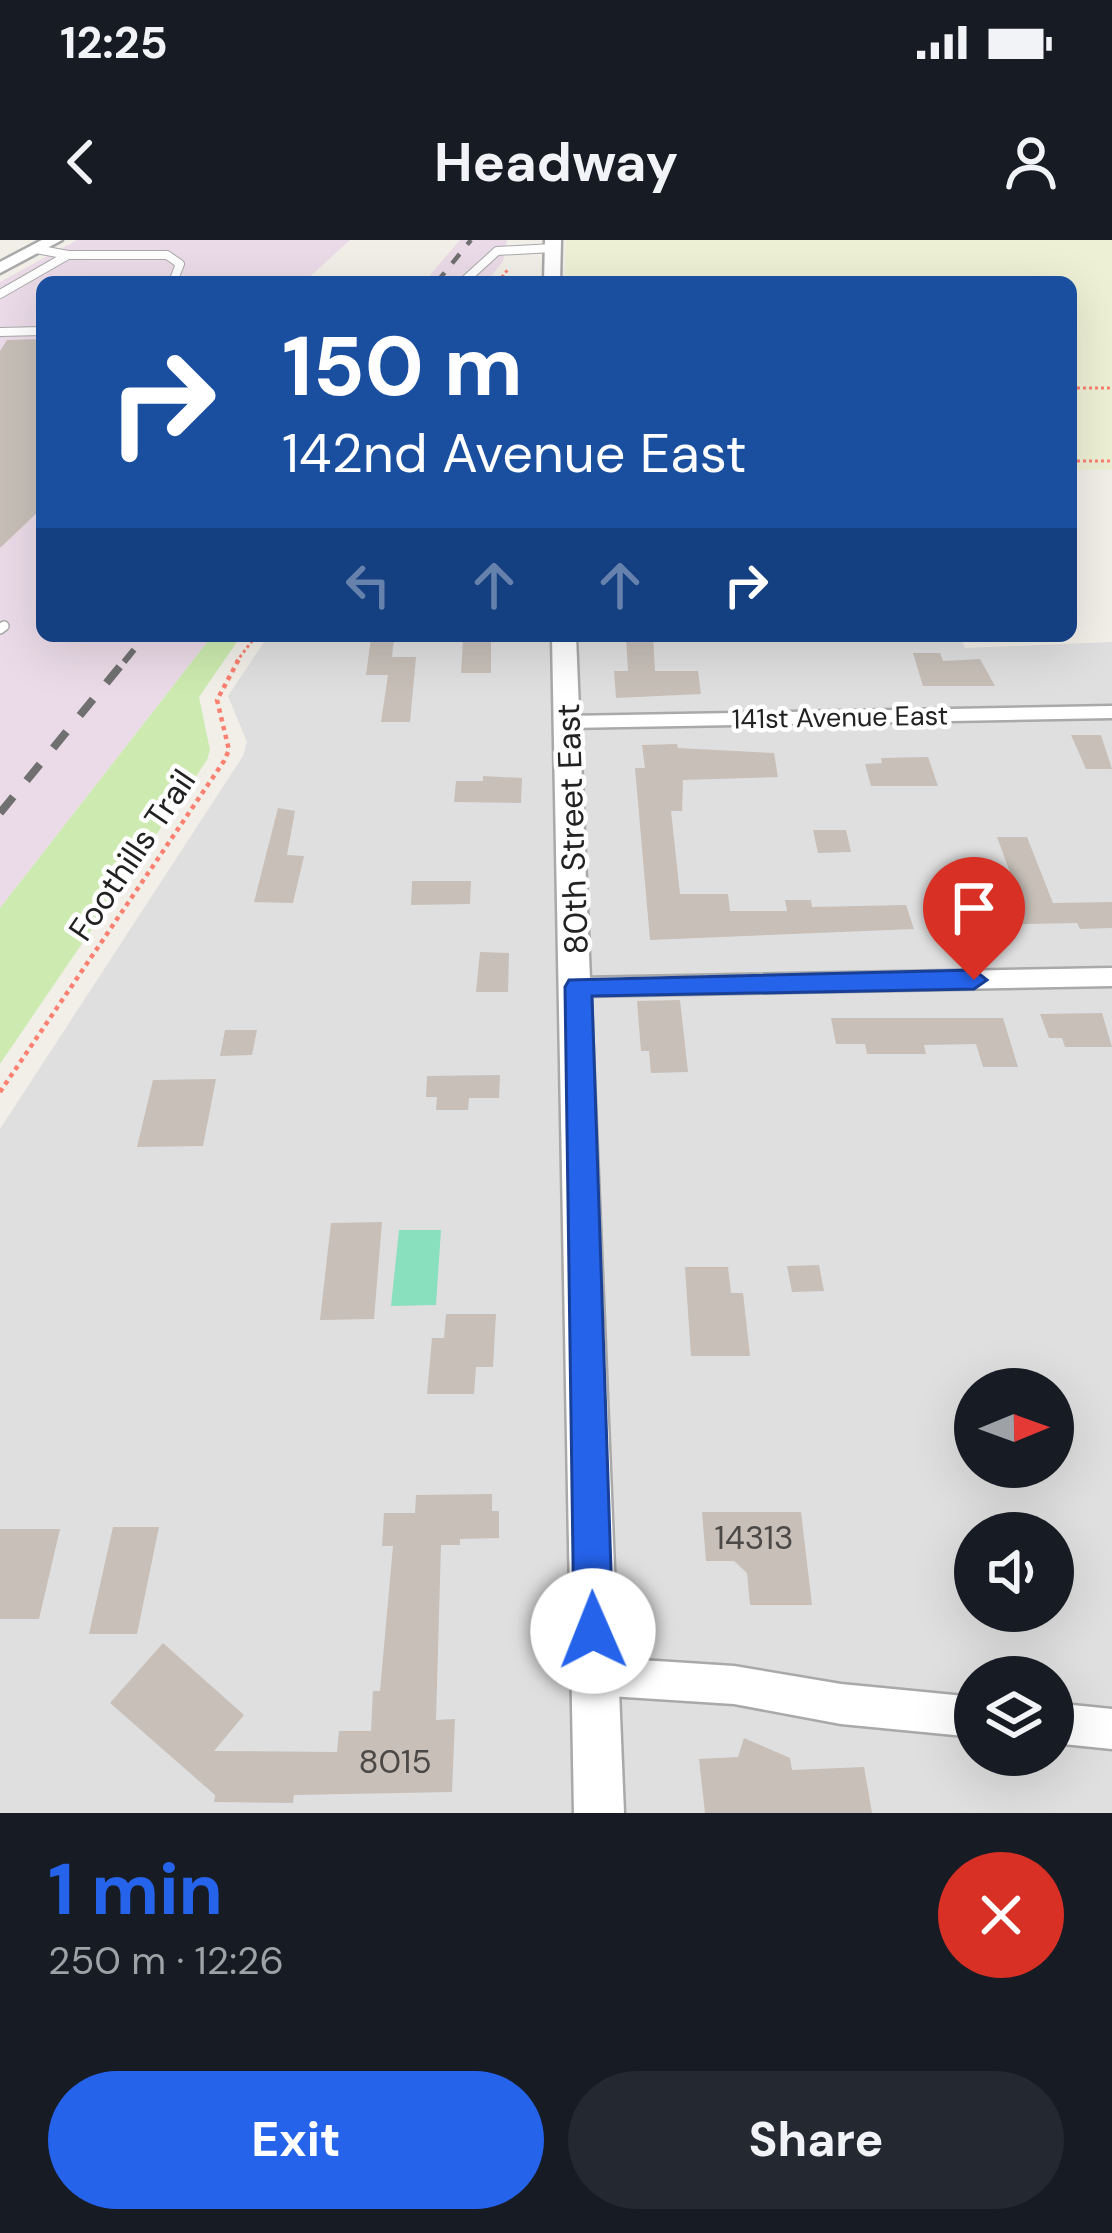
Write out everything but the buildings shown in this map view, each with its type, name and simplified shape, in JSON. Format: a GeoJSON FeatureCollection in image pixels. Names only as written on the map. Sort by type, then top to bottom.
{"type":"FeatureCollection","features":[{"type":"Feature","properties":{"kind":"street"},"geometry":{"type":"LineString","coordinates":[[0,268],[54,240]]}},
{"type":"Feature","properties":{"kind":"street"},"geometry":{"type":"LineString","coordinates":[[553,244],[553,276]]}},
{"type":"Feature","properties":{"kind":"street","name":"80th Street East"},"geometry":{"type":"LineString","coordinates":[[564,642],[579,987],[599,1813]]}},
{"type":"Feature","properties":{"kind":"street","name":"141st Avenue East"},"geometry":{"type":"LineString","coordinates":[[567,722],[1112,712]]}},
{"type":"Feature","properties":{"kind":"street"},"geometry":{"type":"LineString","coordinates":[[579,987],[1112,977]]}},
{"type":"Feature","properties":{"kind":"street"},"geometry":{"type":"LineString","coordinates":[[594,1676],[734,1685],[841,1704],[954,1715]]}},
{"type":"Feature","properties":{"kind":"street"},"geometry":{"type":"LineString","coordinates":[[1074,1725],[1112,1729]]}},
{"type":"Feature","properties":{"kind":"lane"},"geometry":{"type":"LineString","coordinates":[[470,276],[497,251],[553,244]]}},
{"type":"Feature","properties":{"kind":"lane"},"geometry":{"type":"LineString","coordinates":[[37,249],[68,255],[174,256],[180,264],[175,276]]}},
{"type":"Feature","properties":{"kind":"lane"},"geometry":{"type":"LineString","coordinates":[[0,294],[68,255]]}},
{"type":"Feature","properties":{"kind":"lane"},"geometry":{"type":"LineString","coordinates":[[0,332],[36,332]]}},
{"type":"Feature","properties":{"kind":"path"},"geometry":{"type":"LineString","coordinates":[[1077,388],[1112,388]]}},
{"type":"Feature","properties":{"kind":"path"},"geometry":{"type":"LineString","coordinates":[[1077,461],[1112,461]]}},
{"type":"Feature","properties":{"kind":"path","name":"Foothills Trail"},"geometry":{"type":"LineString","coordinates":[[0,1092],[224,761],[229,750],[214,710],[214,694],[252,642]]}},
{"type":"Feature","properties":{"kind":"shaded area"},"geometry":{"type":"Polygon","coordinates":[[[77,240],[350,240],[311,276],[36,276],[36,642],[207,642],[0,908],[0,282],[77,240]]]}},
{"type":"Feature","properties":{"kind":"shaded area"},"geometry":{"type":"Polygon","coordinates":[[[460,240],[507,240],[503,261],[492,276],[429,276],[460,240]]]}},
{"type":"Feature","properties":{"kind":"shaded area"},"geometry":{"type":"Polygon","coordinates":[[[264,642],[962,642],[965,648],[1112,642],[1112,1813],[0,1813],[0,1129],[243,756],[247,742],[228,696],[264,642]]]}},
{"type":"Feature","properties":{"kind":"green space"},"geometry":{"type":"Polygon","coordinates":[[[566,240],[1112,240],[1112,470],[1077,470],[1077,276],[565,276],[566,240]]]}},
{"type":"Feature","properties":{"kind":"green space"},"geometry":{"type":"Polygon","coordinates":[[[207,642],[237,642],[199,697],[210,750],[207,760],[0,1064],[0,908],[207,642]]]}},
{"type":"Feature","properties":{"kind":"green space"},"geometry":{"type":"Polygon","coordinates":[[[399,1230],[441,1230],[436,1305],[391,1306],[399,1230]]]}},
{"type":"Feature","properties":{"kind":"railway"},"geometry":{"type":"LineString","coordinates":[[442,276],[471,240]]}},
{"type":"Feature","properties":{"kind":"railway"},"geometry":{"type":"LineString","coordinates":[[124,662],[140,642]]}},
{"type":"Feature","properties":{"kind":"railway"},"geometry":{"type":"LineString","coordinates":[[0,813],[126,659]]}},
{"type":"Feature","properties":{"kind":"route"},"geometry":{"type":"LineString","coordinates":[[593,1631],[579,987],[974,980]]}}]}
